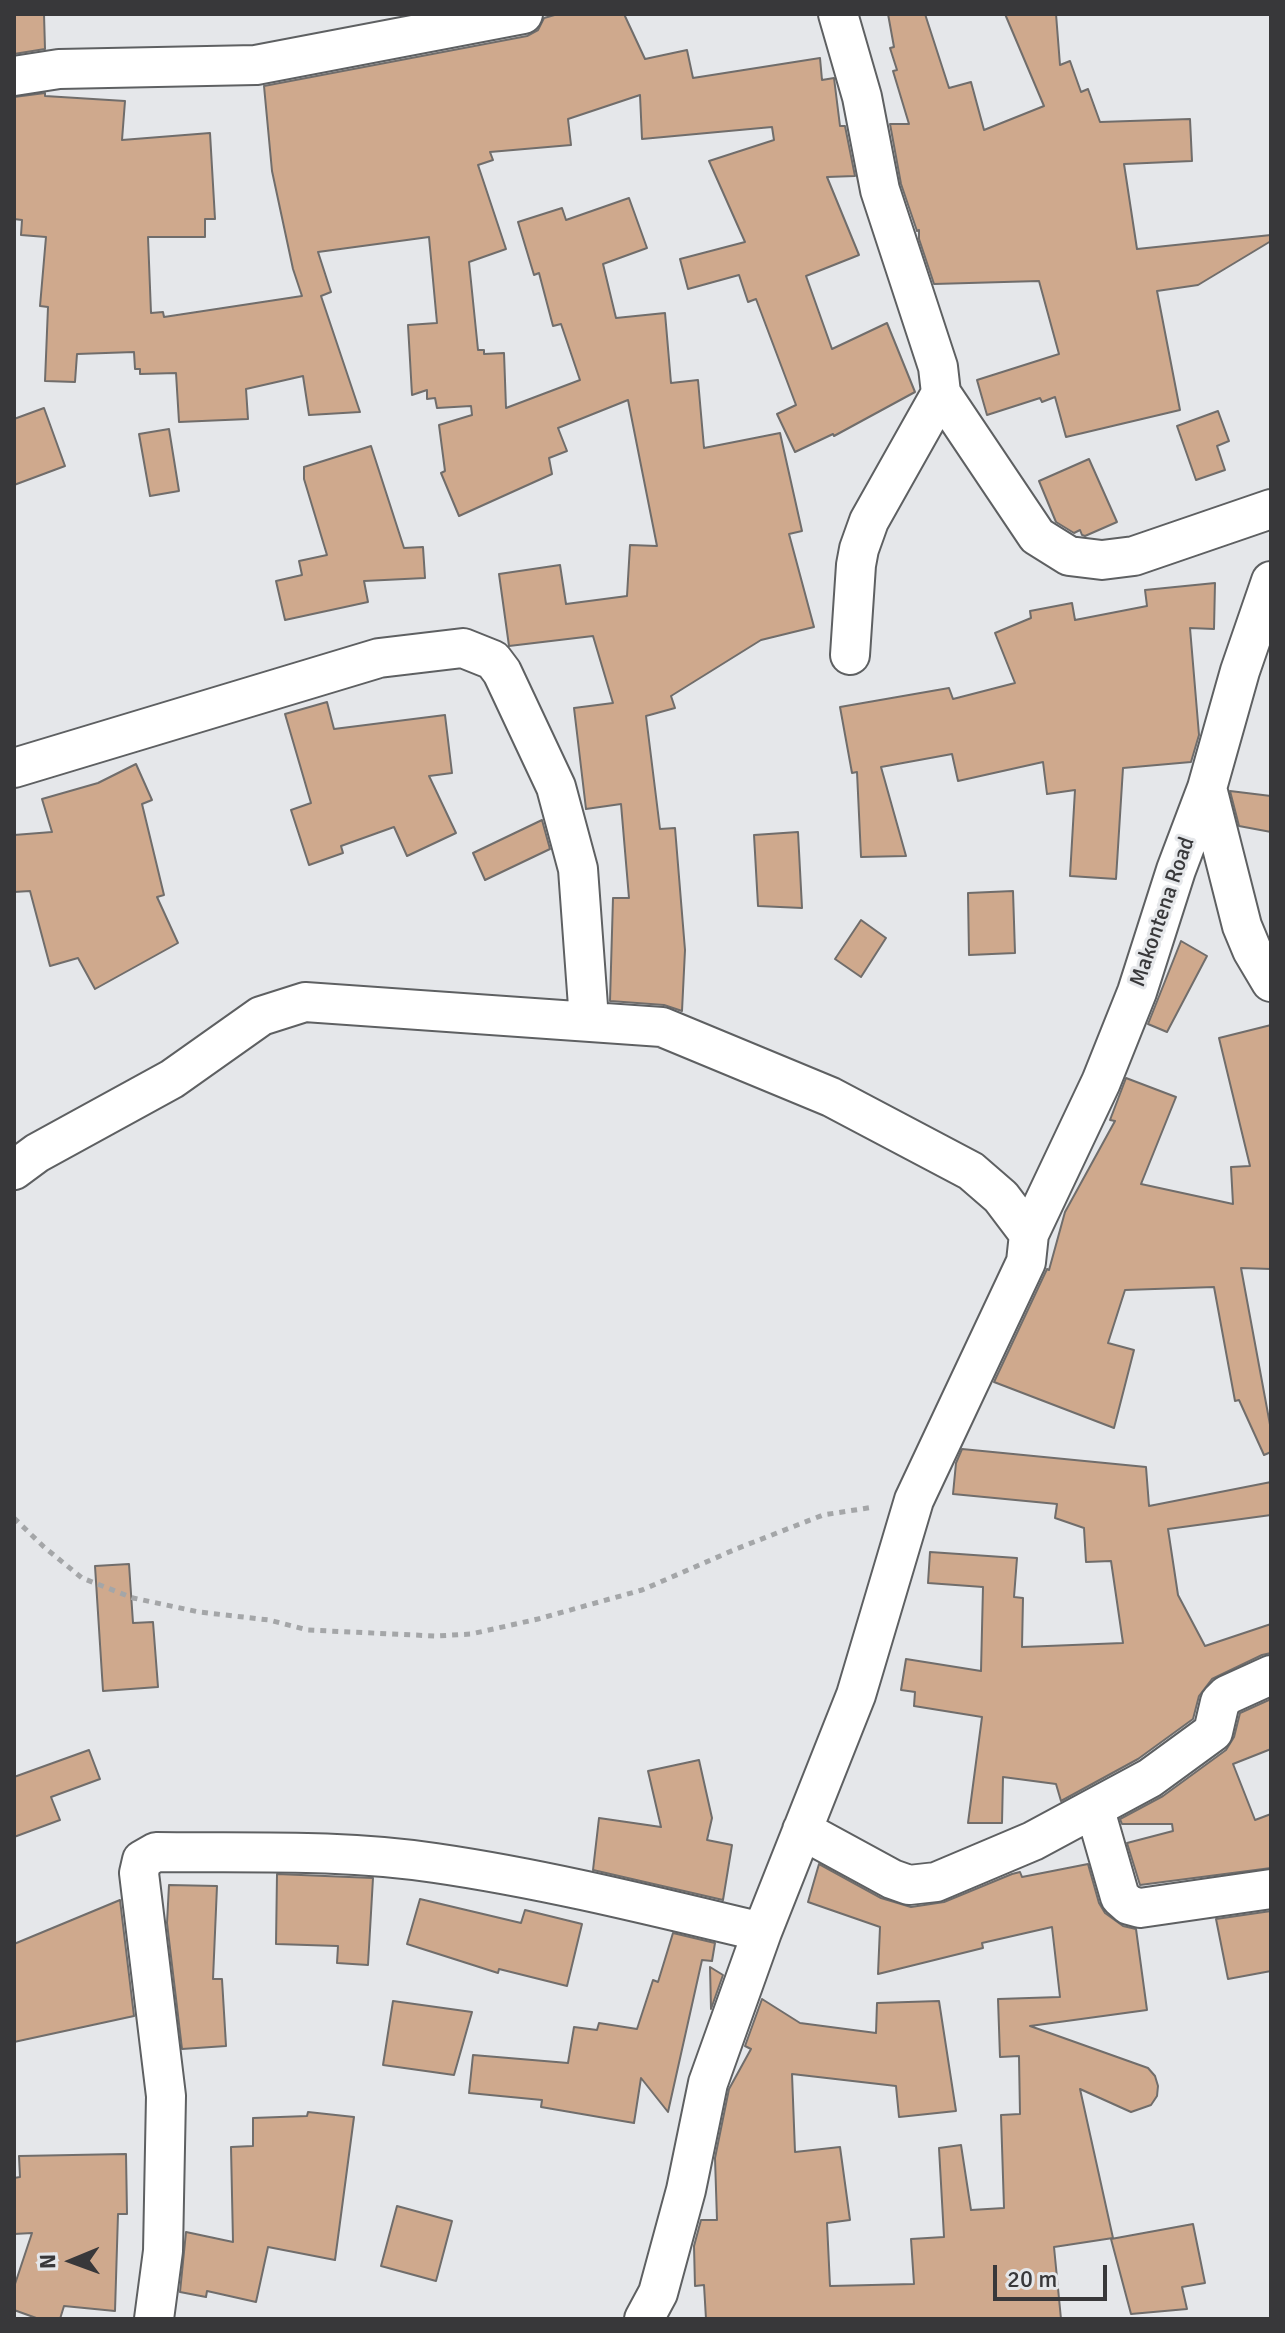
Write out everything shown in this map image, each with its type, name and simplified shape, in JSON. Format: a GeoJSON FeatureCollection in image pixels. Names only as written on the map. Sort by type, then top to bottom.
{"type":"FeatureCollection","features":[{"type":"Feature","properties":{"kind":"street"},"geometry":{"type":"LineString","coordinates":[[14,76],[59,69],[256,65],[523,14]]}},
{"type":"Feature","properties":{"kind":"street"},"geometry":{"type":"LineString","coordinates":[[838,14],[862,97],[880,190],[938,367],[941,393],[1037,536],[1069,556],[1102,560],[1134,556],[1271,509]]}},
{"type":"Feature","properties":{"kind":"street"},"geometry":{"type":"LineString","coordinates":[[850,655],[859,549],[869,521],[941,393]]}},
{"type":"Feature","properties":{"kind":"street","name":"Makontena Road"},"geometry":{"type":"LineString","coordinates":[[644,2319],[658,2293],[686,2190],[708,2083],[762,1932],[856,1695],[914,1500],[1026,1262],[1029,1234],[1101,1082],[1137,992],[1176,870],[1207,788],[1240,671],[1271,581]]}},
{"type":"Feature","properties":{"kind":"street"},"geometry":{"type":"LineString","coordinates":[[14,768],[379,658],[463,648],[480,653],[493,660],[502,672],[556,787],[578,869],[589,1020]]}},
{"type":"Feature","properties":{"kind":"street"},"geometry":{"type":"LineString","coordinates":[[1207,788],[1242,926],[1271,982]]}},
{"type":"Feature","properties":{"kind":"street"},"geometry":{"type":"LineString","coordinates":[[14,1170],[37,1153],[172,1079],[261,1016],[305,1002],[662,1027],[831,1097],[971,1171],[1001,1197],[1029,1234]]}},
{"type":"Feature","properties":{"kind":"street"},"geometry":{"type":"LineString","coordinates":[[802,1830],[892,1879],[909,1885],[936,1882],[1033,1841],[1150,1778],[1213,1732],[1220,1702],[1243,1686],[1271,1675]]}},
{"type":"Feature","properties":{"kind":"street"},"geometry":{"type":"LineString","coordinates":[[1095,1810],[1120,1897],[1129,1905],[1140,1908],[1271,1889]]}},
{"type":"Feature","properties":{"kind":"street"},"geometry":{"type":"LineString","coordinates":[[154,2319],[163,2251],[166,2096],[139,1873],[142,1860],[156,1852],[172,1852],[346,1854],[433,1863],[573,1887],[762,1932]]}},
{"type":"Feature","properties":{"kind":"path"},"geometry":{"type":"LineString","coordinates":[[14,1518],[82,1578],[133,1598],[199,1612],[269,1620],[308,1630],[435,1636],[471,1634],[642,1590],[823,1515],[914,1500]]}},
{"type":"Feature","properties":{"kind":"building"},"geometry":{"type":"Polygon","coordinates":[[[14,14],[44,14],[45,49],[14,54],[14,14]]]}},
{"type":"Feature","properties":{"kind":"building"},"geometry":{"type":"Polygon","coordinates":[[[558,14],[624,14],[645,59],[687,50],[693,78],[820,58],[822,80],[834,78],[840,126],[845,126],[855,176],[827,177],[859,255],[806,276],[832,349],[887,323],[915,392],[834,436],[795,452],[777,414],[796,405],[756,299],[748,302],[739,275],[688,289],[680,259],[745,242],[709,161],[774,140],[772,127],[642,139],[640,95],[568,119],[571,145],[490,152],[493,160],[478,165],[506,249],[469,262],[478,350],[484,350],[484,354],[504,353],[506,408],[580,380],[561,324],[553,326],[539,273],[534,275],[518,222],[562,208],[566,220],[629,198],[647,248],[603,264],[616,318],[665,313],[671,383],[698,380],[704,448],[780,433],[802,531],[789,534],[814,627],[761,640],[671,696],[675,708],[646,716],[660,829],[675,828],[685,950],[682,1011],[664,1005],[610,1001],[613,898],[629,898],[621,804],[586,809],[574,708],[613,703],[593,636],[509,646],[499,574],[560,565],[566,604],[627,596],[630,545],[657,546],[628,400],[558,428],[567,451],[549,458],[552,474],[459,516],[441,473],[445,471],[439,425],[472,415],[471,406],[437,408],[435,398],[427,399],[427,390],[412,395],[408,325],[437,323],[429,237],[318,252],[331,292],[321,296],[360,412],[309,415],[303,376],[246,389],[248,419],[179,422],[176,373],[140,374],[140,369],[135,369],[134,352],[77,354],[75,382],[45,381],[48,307],[40,306],[46,237],[21,235],[22,220],[14,219],[14,97],[45,93],[45,96],[125,101],[122,140],[210,133],[215,219],[205,219],[205,237],[148,237],[151,313],[163,312],[164,317],[302,296],[293,269],[272,171],[264,86],[527,36],[538,30],[544,18],[558,14]]]}},
{"type":"Feature","properties":{"kind":"building"},"geometry":{"type":"Polygon","coordinates":[[[888,14],[925,14],[949,88],[971,82],[984,130],[1044,106],[1005,14],[1056,14],[1060,65],[1070,61],[1081,92],[1088,89],[1100,122],[1190,119],[1192,161],[1124,164],[1137,249],[1271,235],[1271,241],[1198,285],[1157,291],[1180,410],[1066,437],[1055,397],[1042,402],[1040,398],[987,415],[977,380],[1059,354],[1039,281],[934,284],[919,239],[919,230],[901,184],[890,124],[909,124],[893,71],[897,70],[890,48],[894,47],[888,14]]]}},
{"type":"Feature","properties":{"kind":"building"},"geometry":{"type":"Polygon","coordinates":[[[44,408],[65,466],[14,485],[14,419],[44,408]]]}},
{"type":"Feature","properties":{"kind":"building"},"geometry":{"type":"Polygon","coordinates":[[[1218,411],[1229,441],[1217,446],[1225,470],[1196,480],[1177,426],[1218,411]]]}},
{"type":"Feature","properties":{"kind":"building"},"geometry":{"type":"Polygon","coordinates":[[[169,429],[179,491],[150,496],[139,434],[169,429]]]}},
{"type":"Feature","properties":{"kind":"building"},"geometry":{"type":"Polygon","coordinates":[[[371,446],[404,548],[423,547],[425,578],[364,581],[368,602],[285,620],[276,581],[302,575],[299,561],[327,555],[304,479],[304,467],[371,446]]]}},
{"type":"Feature","properties":{"kind":"building"},"geometry":{"type":"Polygon","coordinates":[[[1089,459],[1117,522],[1085,536],[1080,530],[1074,533],[1056,522],[1039,481],[1089,459]]]}},
{"type":"Feature","properties":{"kind":"building"},"geometry":{"type":"Polygon","coordinates":[[[1215,583],[1214,629],[1190,628],[1199,735],[1191,762],[1123,768],[1116,879],[1070,876],[1075,790],[1047,794],[1043,762],[958,781],[952,754],[881,767],[906,856],[861,857],[857,772],[852,773],[840,707],[949,688],[953,699],[1015,683],[995,633],[1031,618],[1030,611],[1072,603],[1075,620],[1147,606],[1145,590],[1215,583]]]}},
{"type":"Feature","properties":{"kind":"building"},"geometry":{"type":"Polygon","coordinates":[[[327,702],[334,729],[445,715],[452,773],[429,776],[456,833],[407,856],[394,827],[341,846],[343,853],[309,865],[291,810],[311,803],[285,714],[327,702]]]}},
{"type":"Feature","properties":{"kind":"building"},"geometry":{"type":"Polygon","coordinates":[[[136,764],[152,800],[142,804],[164,895],[157,897],[178,943],[95,989],[78,958],[50,966],[30,891],[14,892],[14,835],[52,832],[42,799],[98,783],[136,764]]]}},
{"type":"Feature","properties":{"kind":"building"},"geometry":{"type":"Polygon","coordinates":[[[1230,791],[1271,796],[1271,832],[1239,826],[1230,791]]]}},
{"type":"Feature","properties":{"kind":"building"},"geometry":{"type":"Polygon","coordinates":[[[542,820],[550,849],[485,880],[473,853],[542,820]]]}},
{"type":"Feature","properties":{"kind":"building"},"geometry":{"type":"Polygon","coordinates":[[[798,832],[802,908],[758,906],[754,835],[798,832]]]}},
{"type":"Feature","properties":{"kind":"building"},"geometry":{"type":"Polygon","coordinates":[[[1013,891],[1015,953],[969,955],[968,893],[1013,891]]]}},
{"type":"Feature","properties":{"kind":"building"},"geometry":{"type":"Polygon","coordinates":[[[861,920],[886,938],[861,977],[835,959],[861,920]]]}},
{"type":"Feature","properties":{"kind":"building"},"geometry":{"type":"Polygon","coordinates":[[[1181,941],[1207,956],[1167,1032],[1148,1024],[1181,941]]]}},
{"type":"Feature","properties":{"kind":"building"},"geometry":{"type":"Polygon","coordinates":[[[1271,1025],[1271,1269],[1241,1268],[1271,1430],[1271,1452],[1264,1455],[1239,1400],[1235,1401],[1214,1287],[1125,1290],[1108,1343],[1134,1350],[1114,1428],[994,1382],[1049,1270],[1065,1212],[1115,1121],[1110,1120],[1126,1078],[1176,1097],[1141,1184],[1233,1204],[1231,1167],[1250,1166],[1219,1038],[1271,1025]]]}},
{"type":"Feature","properties":{"kind":"building"},"geometry":{"type":"Polygon","coordinates":[[[962,1449],[1146,1467],[1149,1506],[1271,1482],[1271,1515],[1168,1529],[1178,1595],[1205,1646],[1271,1624],[1271,1653],[1212,1679],[1199,1696],[1193,1719],[1138,1759],[1061,1801],[1056,1784],[1003,1777],[1002,1823],[968,1823],[982,1717],[914,1706],[915,1692],[901,1690],[906,1659],[981,1671],[983,1587],[928,1583],[930,1552],[1017,1558],[1014,1597],[1023,1598],[1022,1647],[1123,1643],[1111,1561],[1086,1562],[1084,1528],[1055,1518],[1057,1504],[953,1494],[956,1463],[962,1449]]]}},
{"type":"Feature","properties":{"kind":"building"},"geometry":{"type":"Polygon","coordinates":[[[129,1564],[133,1623],[153,1622],[158,1687],[103,1691],[95,1566],[129,1564]]]}},
{"type":"Feature","properties":{"kind":"building"},"geometry":{"type":"Polygon","coordinates":[[[1271,1699],[1271,1749],[1233,1764],[1255,1820],[1271,1814],[1271,1868],[1140,1885],[1127,1843],[1173,1831],[1172,1824],[1122,1824],[1120,1819],[1163,1796],[1226,1750],[1234,1737],[1240,1713],[1271,1699]]]}},
{"type":"Feature","properties":{"kind":"building"},"geometry":{"type":"Polygon","coordinates":[[[89,1750],[100,1779],[51,1797],[60,1820],[14,1837],[14,1777],[89,1750]]]}},
{"type":"Feature","properties":{"kind":"building"},"geometry":{"type":"Polygon","coordinates":[[[699,1760],[712,1818],[707,1840],[732,1845],[723,1900],[593,1870],[599,1818],[661,1827],[648,1771],[699,1760]]]}},
{"type":"Feature","properties":{"kind":"building"},"geometry":{"type":"Polygon","coordinates":[[[819,1864],[881,1898],[911,1907],[944,1902],[1020,1872],[1022,1877],[1088,1864],[1105,1913],[1123,1926],[1136,1929],[1147,2010],[1030,2026],[1148,2068],[1158,2086],[1157,2096],[1151,2105],[1131,2112],[1080,2089],[1113,2238],[1054,2247],[1061,2319],[706,2319],[704,2285],[695,2286],[694,2246],[701,2220],[717,2220],[715,2158],[729,2089],[751,2049],[745,2046],[762,1999],[800,2023],[876,2033],[877,2003],[939,2001],[956,2111],[899,2117],[896,2086],[792,2074],[795,2152],[840,2147],[850,2220],[827,2223],[830,2286],[914,2284],[911,2239],[944,2237],[939,2148],[961,2145],[971,2210],[1004,2208],[1001,2115],[1020,2114],[1019,2056],[1000,2057],[998,1999],[1060,1997],[1052,1927],[982,1943],[983,1948],[878,1974],[880,1927],[808,1902],[819,1864]]]}},
{"type":"Feature","properties":{"kind":"building"},"geometry":{"type":"Polygon","coordinates":[[[277,1874],[373,1878],[368,1965],[337,1963],[338,1946],[276,1944],[277,1874]]]}},
{"type":"Feature","properties":{"kind":"building"},"geometry":{"type":"Polygon","coordinates":[[[169,1885],[217,1886],[213,1979],[222,1979],[226,2046],[182,2049],[167,1923],[169,1885]]]}},
{"type":"Feature","properties":{"kind":"building"},"geometry":{"type":"Polygon","coordinates":[[[420,1899],[521,1923],[525,1910],[582,1924],[567,1986],[499,1969],[498,1973],[407,1944],[420,1899]]]}},
{"type":"Feature","properties":{"kind":"building"},"geometry":{"type":"Polygon","coordinates":[[[120,1900],[134,2016],[14,2042],[14,1944],[120,1900]]]}},
{"type":"Feature","properties":{"kind":"building"},"geometry":{"type":"Polygon","coordinates":[[[1271,1911],[1271,1971],[1228,1979],[1216,1919],[1271,1911]]]}},
{"type":"Feature","properties":{"kind":"building"},"geometry":{"type":"Polygon","coordinates":[[[673,1933],[715,1943],[712,1961],[702,1960],[668,2112],[641,2078],[634,2123],[541,2107],[542,2100],[469,2093],[473,2055],[568,2063],[574,2027],[597,2030],[599,2023],[637,2029],[653,1980],[658,1982],[673,1933]]]}},
{"type":"Feature","properties":{"kind":"building"},"geometry":{"type":"Polygon","coordinates":[[[710,1967],[723,1975],[711,2009],[710,1967]]]}},
{"type":"Feature","properties":{"kind":"building"},"geometry":{"type":"Polygon","coordinates":[[[393,2001],[472,2012],[454,2075],[383,2065],[393,2001]]]}},
{"type":"Feature","properties":{"kind":"building"},"geometry":{"type":"Polygon","coordinates":[[[308,2112],[354,2117],[335,2260],[268,2247],[256,2302],[207,2291],[206,2297],[180,2292],[186,2232],[233,2242],[231,2147],[253,2146],[253,2118],[307,2116],[308,2112]]]}},
{"type":"Feature","properties":{"kind":"building"},"geometry":{"type":"Polygon","coordinates":[[[126,2154],[127,2214],[118,2214],[115,2311],[64,2306],[60,2319],[39,2319],[14,2310],[14,2287],[32,2233],[14,2234],[14,2178],[20,2177],[19,2156],[126,2154]]]}},
{"type":"Feature","properties":{"kind":"building"},"geometry":{"type":"Polygon","coordinates":[[[397,2206],[452,2221],[436,2281],[381,2266],[397,2206]]]}},
{"type":"Feature","properties":{"kind":"building"},"geometry":{"type":"Polygon","coordinates":[[[1193,2224],[1205,2283],[1182,2287],[1187,2309],[1131,2314],[1111,2239],[1193,2224]]]}}]}
